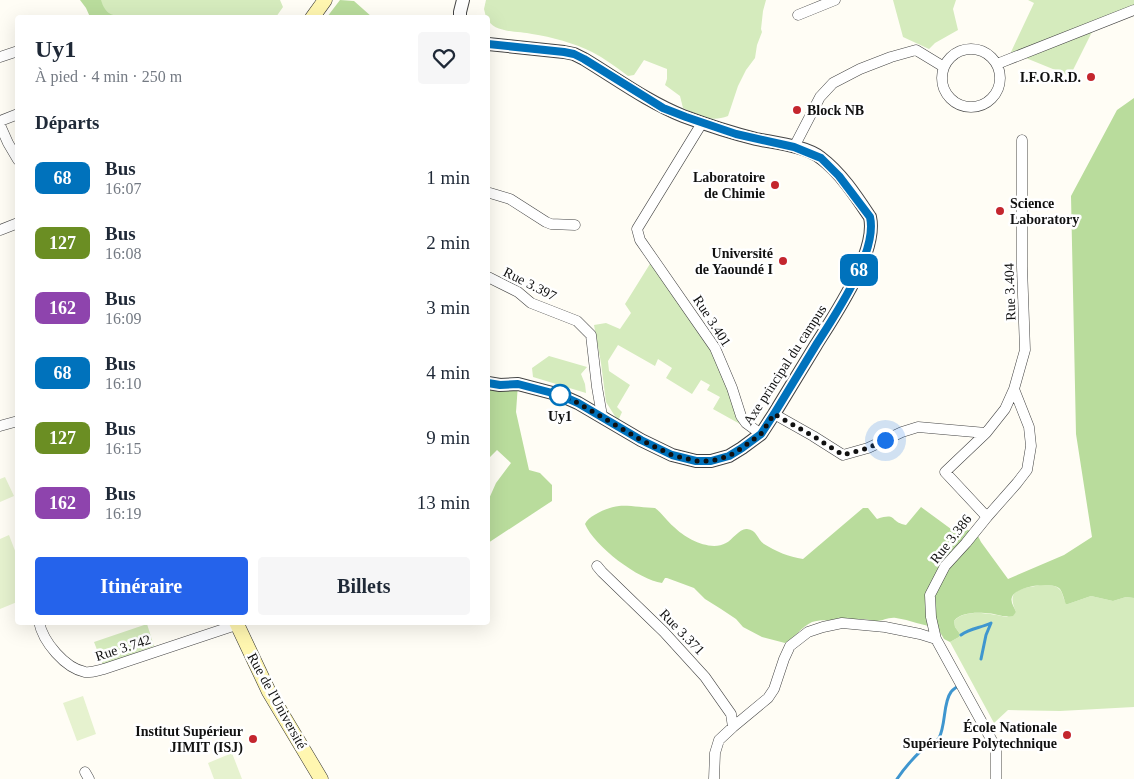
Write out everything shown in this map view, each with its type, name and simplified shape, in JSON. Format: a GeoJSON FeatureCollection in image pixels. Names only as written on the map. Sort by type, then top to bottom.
{"type":"FeatureCollection","features":[{"type":"Feature","properties":{"kind":"main road"},"geometry":{"type":"LineString","coordinates":[[314,15],[325,0]]}},
{"type":"Feature","properties":{"kind":"main road","name":"Rue de l'Université"},"geometry":{"type":"LineString","coordinates":[[236,625],[269,692],[321,779]]}},
{"type":"Feature","properties":{"kind":"street"},"geometry":{"type":"LineString","coordinates":[[460,15],[463,0]]}},
{"type":"Feature","properties":{"kind":"street"},"geometry":{"type":"LineString","coordinates":[[798,15],[835,0]]}},
{"type":"Feature","properties":{"kind":"street"},"geometry":{"type":"LineString","coordinates":[[997,64],[1134,10]]}},
{"type":"Feature","properties":{"kind":"street","name":"Axe principal du campus"},"geometry":{"type":"LineString","coordinates":[[490,44],[574,54],[663,108],[736,134],[794,147],[821,158],[839,176],[870,217],[872,224],[865,254],[851,289],[774,414],[761,434],[729,456],[711,461],[696,461],[672,455],[560,395],[518,384],[490,383]]}},
{"type":"Feature","properties":{"kind":"street"},"geometry":{"type":"LineString","coordinates":[[970,49],[986,52],[997,64],[1000,72],[999,89],[988,102],[981,106],[972,108],[956,104],[945,91],[942,83],[944,67],[954,54],[962,50],[970,49]]}},
{"type":"Feature","properties":{"kind":"street"},"geometry":{"type":"LineString","coordinates":[[794,147],[820,97],[833,83],[860,69],[916,50],[944,67]]}},
{"type":"Feature","properties":{"kind":"street"},"geometry":{"type":"LineString","coordinates":[[0,57],[15,52]]}},
{"type":"Feature","properties":{"kind":"street"},"geometry":{"type":"LineString","coordinates":[[0,121],[15,115]]}},
{"type":"Feature","properties":{"kind":"street","name":"Rue 3.401"},"geometry":{"type":"LineString","coordinates":[[702,123],[637,229],[640,240],[715,348],[732,388],[741,416],[746,423],[761,434]]}},
{"type":"Feature","properties":{"kind":"street"},"geometry":{"type":"LineString","coordinates":[[0,126],[4,145],[15,157]]}},
{"type":"Feature","properties":{"kind":"street","name":"Rue 3.404"},"geometry":{"type":"LineString","coordinates":[[986,433],[1006,409],[1025,350],[1022,266],[1022,140]]}},
{"type":"Feature","properties":{"kind":"street"},"geometry":{"type":"LineString","coordinates":[[490,193],[510,199],[546,222],[575,225]]}},
{"type":"Feature","properties":{"kind":"street"},"geometry":{"type":"LineString","coordinates":[[0,230],[15,224]]}},
{"type":"Feature","properties":{"kind":"street","name":"Rue 3.397"},"geometry":{"type":"LineString","coordinates":[[490,278],[518,292],[531,303],[577,321],[591,335],[602,416]]}},
{"type":"Feature","properties":{"kind":"street"},"geometry":{"type":"LineString","coordinates":[[987,517],[1026,470],[1031,446],[1029,426],[1014,388]]}},
{"type":"Feature","properties":{"kind":"street"},"geometry":{"type":"LineString","coordinates":[[774,414],[843,455],[868,448],[902,432],[918,427],[986,433]]}},
{"type":"Feature","properties":{"kind":"street"},"geometry":{"type":"LineString","coordinates":[[0,426],[15,422]]}},
{"type":"Feature","properties":{"kind":"street","name":"Rue 3.386"},"geometry":{"type":"LineString","coordinates":[[986,433],[945,472],[987,517],[945,566],[930,595],[931,618],[936,639],[996,748],[996,779]]}},
{"type":"Feature","properties":{"kind":"street","name":"Rue 3.371"},"geometry":{"type":"LineString","coordinates":[[597,566],[664,632],[705,676],[731,714],[732,727]]}},
{"type":"Feature","properties":{"kind":"street"},"geometry":{"type":"LineString","coordinates":[[714,779],[715,753],[720,740],[732,727],[768,698],[774,688],[790,646],[808,632],[822,626],[842,623],[885,627],[936,639]]}},
{"type":"Feature","properties":{"kind":"street","name":"Rue 3.742"},"geometry":{"type":"LineString","coordinates":[[40,625],[41,631],[57,654],[72,667],[87,673],[104,669],[233,625]]}},
{"type":"Feature","properties":{"kind":"green space"},"geometry":{"type":"Polygon","coordinates":[[[80,0],[101,0],[108,13],[114,15],[89,15],[80,0]]]}},
{"type":"Feature","properties":{"kind":"green space"},"geometry":{"type":"Polygon","coordinates":[[[100,0],[280,0],[283,7],[277,15],[101,15],[100,0]]]}},
{"type":"Feature","properties":{"kind":"green space"},"geometry":{"type":"Polygon","coordinates":[[[340,0],[354,1],[370,15],[329,15],[340,0]]]}},
{"type":"Feature","properties":{"kind":"green space"},"geometry":{"type":"Polygon","coordinates":[[[486,0],[766,0],[763,11],[762,32],[755,58],[738,86],[728,116],[716,119],[705,117],[683,108],[680,96],[665,85],[667,69],[644,60],[634,75],[628,76],[601,57],[578,46],[547,37],[500,29],[490,23],[490,15],[486,15],[484,9],[486,0]]]}},
{"type":"Feature","properties":{"kind":"green space"},"geometry":{"type":"Polygon","coordinates":[[[893,0],[956,0],[953,9],[958,30],[935,43],[929,49],[903,37],[893,0]]]}},
{"type":"Feature","properties":{"kind":"green space"},"geometry":{"type":"Polygon","coordinates":[[[1028,0],[1134,0],[1134,10],[1095,26],[1070,76],[1011,52],[1034,3],[1028,0]]]}},
{"type":"Feature","properties":{"kind":"green space"},"geometry":{"type":"Polygon","coordinates":[[[1134,98],[1134,598],[1126,597],[1113,601],[1091,596],[1066,604],[1060,589],[1050,585],[1035,586],[1020,590],[1012,597],[1012,603],[1016,612],[1013,616],[976,613],[957,618],[954,621],[955,627],[960,634],[959,637],[950,642],[944,639],[937,627],[893,618],[877,621],[862,619],[816,621],[808,624],[785,643],[762,637],[743,627],[736,619],[705,599],[694,588],[667,578],[662,583],[642,576],[607,552],[590,533],[585,524],[595,515],[605,510],[623,506],[655,508],[679,531],[705,545],[713,546],[726,543],[742,530],[747,529],[753,531],[764,544],[773,549],[803,559],[863,508],[868,508],[877,519],[891,517],[897,522],[906,525],[921,507],[951,529],[964,529],[976,532],[1008,579],[1064,555],[1092,537],[1076,434],[1071,196],[1117,110],[1134,98]]]}},
{"type":"Feature","properties":{"kind":"green space"},"geometry":{"type":"Polygon","coordinates":[[[653,259],[715,348],[741,416],[740,424],[713,409],[720,397],[707,390],[710,385],[701,380],[692,394],[666,378],[672,368],[658,359],[655,366],[618,345],[608,361],[609,371],[630,385],[617,407],[622,412],[618,421],[606,402],[594,325],[606,323],[620,329],[631,313],[625,304],[653,259]]]}},
{"type":"Feature","properties":{"kind":"green space"},"geometry":{"type":"Polygon","coordinates":[[[549,356],[587,367],[581,374],[586,393],[533,377],[532,368],[549,356]]]}},
{"type":"Feature","properties":{"kind":"green space"},"geometry":{"type":"Polygon","coordinates":[[[490,383],[518,384],[516,412],[529,470],[540,473],[552,485],[552,501],[490,542],[490,496],[496,483],[511,463],[497,450],[490,457],[490,383]]]}},
{"type":"Feature","properties":{"kind":"green space"},"geometry":{"type":"Polygon","coordinates":[[[5,477],[14,496],[0,502],[0,479],[5,477]]]}},
{"type":"Feature","properties":{"kind":"green space"},"geometry":{"type":"Polygon","coordinates":[[[9,535],[15,551],[15,603],[0,609],[0,539],[9,535]]]}},
{"type":"Feature","properties":{"kind":"green space"},"geometry":{"type":"Polygon","coordinates":[[[1040,585],[1058,588],[1068,604],[1091,596],[1113,601],[1126,597],[1134,598],[1134,707],[1060,711],[1008,710],[994,723],[950,642],[959,637],[960,634],[955,627],[954,621],[965,614],[972,613],[1007,617],[1016,612],[1013,598],[1017,591],[1040,585]]]}},
{"type":"Feature","properties":{"kind":"green space"},"geometry":{"type":"Polygon","coordinates":[[[147,625],[154,646],[103,665],[94,642],[147,625]]]}},
{"type":"Feature","properties":{"kind":"green space"},"geometry":{"type":"Polygon","coordinates":[[[83,696],[96,734],[77,741],[63,703],[83,696]]]}},
{"type":"Feature","properties":{"kind":"green space"},"geometry":{"type":"Polygon","coordinates":[[[232,753],[242,779],[214,779],[208,763],[232,753]]]}},
{"type":"Feature","properties":{"kind":"waterway"},"geometry":{"type":"LineString","coordinates":[[961,635],[991,623],[986,635],[981,659]]}},
{"type":"Feature","properties":{"kind":"waterway"},"geometry":{"type":"LineString","coordinates":[[897,779],[919,753],[939,738],[943,727],[948,696],[960,685]]}},
{"type":"Feature","properties":{"kind":"bus line","name":"68"},"geometry":{"type":"LineString","coordinates":[[490,44],[574,54],[663,108],[736,134],[813,153],[821,158],[854,193],[870,217],[872,224],[865,254],[851,289],[774,414],[761,434],[729,456],[711,461],[696,461],[672,455],[560,395],[518,384],[490,383]]}},
{"type":"Feature","properties":{"kind":"place","name":"I.F.O.R.D."},"geometry":{"type":"Point","coordinates":[1091,77]}},
{"type":"Feature","properties":{"kind":"place","name":"Block NB"},"geometry":{"type":"Point","coordinates":[797,110]}},
{"type":"Feature","properties":{"kind":"place","name":"Laboratoire de Chimie"},"geometry":{"type":"Point","coordinates":[775,185]}},
{"type":"Feature","properties":{"kind":"place","name":"Science Laboratory"},"geometry":{"type":"Point","coordinates":[1000,211]}},
{"type":"Feature","properties":{"kind":"place","name":"Université de Yaoundé I"},"geometry":{"type":"Point","coordinates":[783,261]}},
{"type":"Feature","properties":{"kind":"place","name":"Uy1"},"geometry":{"type":"Point","coordinates":[560,395]}},
{"type":"Feature","properties":{"kind":"place","name":"École Nationale Supérieure Polytechnique"},"geometry":{"type":"Point","coordinates":[1067,735]}},
{"type":"Feature","properties":{"kind":"place","name":"Institut Supérieur JIMIT (ISJ)"},"geometry":{"type":"Point","coordinates":[253,739]}},
{"type":"Feature","properties":{"kind":"route"},"geometry":{"type":"LineString","coordinates":[[560,395],[602,416],[641,440],[672,455],[696,461],[711,461],[729,456],[761,434],[774,414],[843,455],[868,448],[885,440]]}}]}
